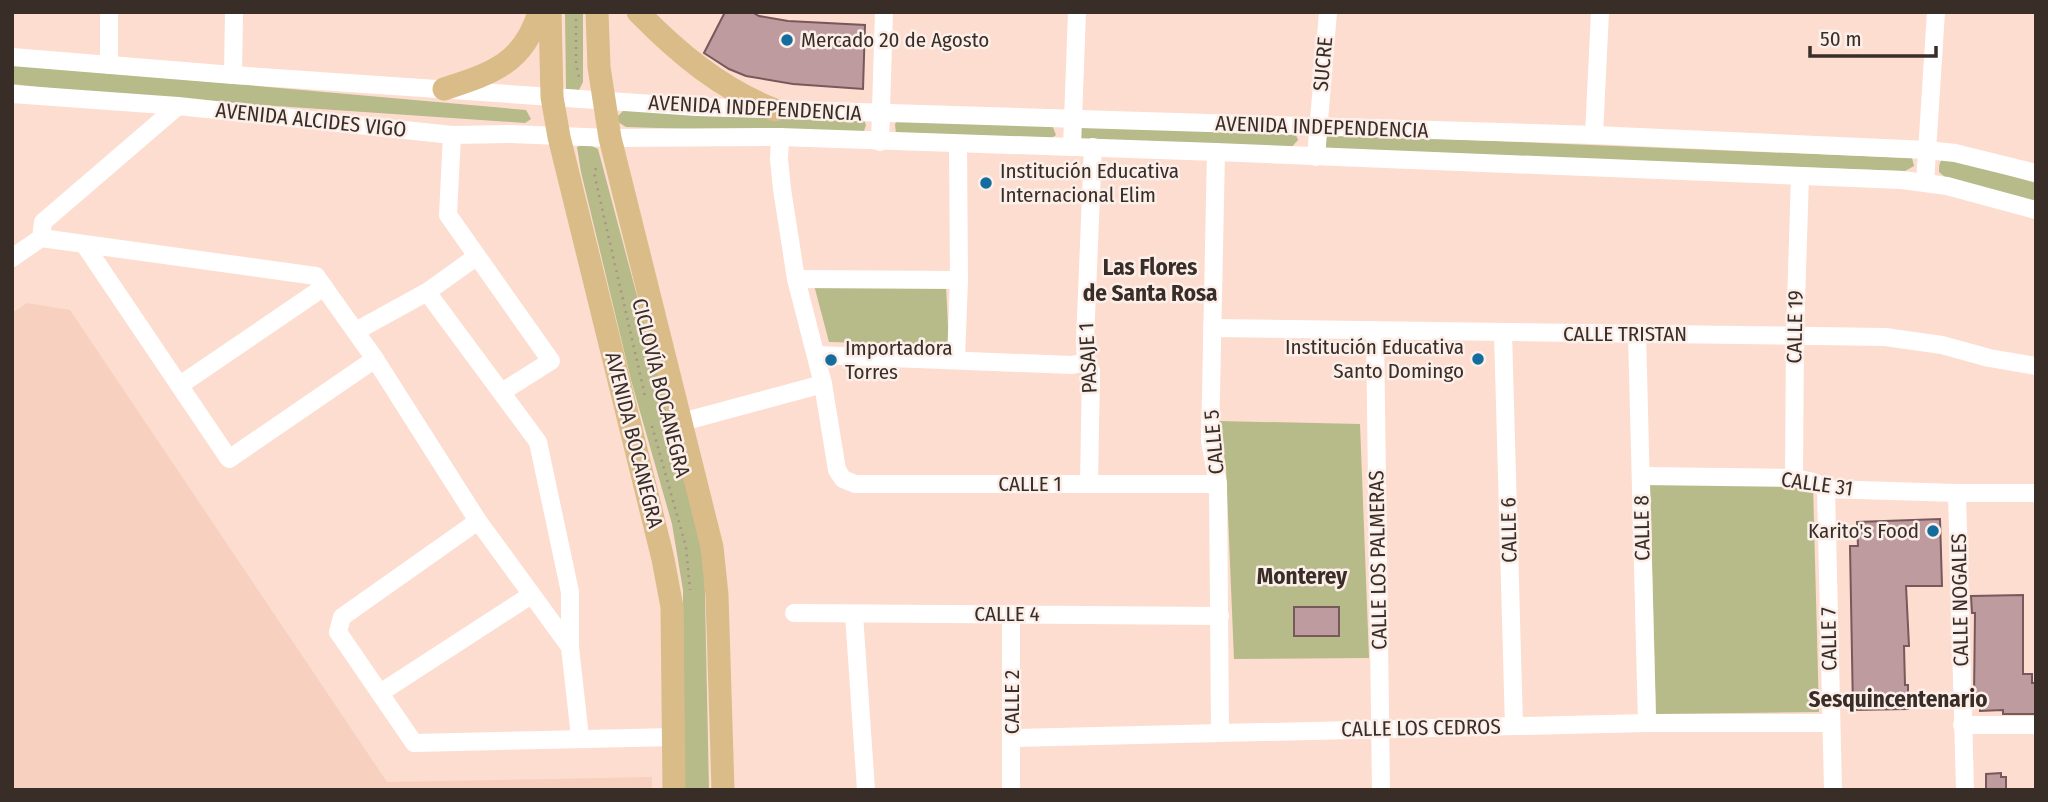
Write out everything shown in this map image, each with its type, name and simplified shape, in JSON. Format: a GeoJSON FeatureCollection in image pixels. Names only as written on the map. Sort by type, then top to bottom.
{"type":"FeatureCollection","features":[{"type":"Feature","properties":{"kind":"main road"},"geometry":{"type":"LineString","coordinates":[[444,89],[506,65],[521,48],[538,12]]}},
{"type":"Feature","properties":{"kind":"main road","name":"AVENIDA BOCANEGRA"},"geometry":{"type":"LineString","coordinates":[[550,12],[552,97],[559,137],[663,559],[672,607],[674,790]]}},
{"type":"Feature","properties":{"kind":"main road"},"geometry":{"type":"LineString","coordinates":[[597,12],[601,76],[610,138],[712,547],[717,595],[723,790]]}},
{"type":"Feature","properties":{"kind":"main road"},"geometry":{"type":"LineString","coordinates":[[638,12],[674,49],[726,86],[775,110]]}},
{"type":"Feature","properties":{"kind":"street"},"geometry":{"type":"LineString","coordinates":[[109,12],[109,65]]}},
{"type":"Feature","properties":{"kind":"street"},"geometry":{"type":"LineString","coordinates":[[233,75],[234,12]]}},
{"type":"Feature","properties":{"kind":"street"},"geometry":{"type":"LineString","coordinates":[[880,142],[884,12]]}},
{"type":"Feature","properties":{"kind":"street"},"geometry":{"type":"LineString","coordinates":[[1072,147],[1077,12]]}},
{"type":"Feature","properties":{"kind":"street","name":"SUCRE"},"geometry":{"type":"LineString","coordinates":[[1316,157],[1328,12]]}},
{"type":"Feature","properties":{"kind":"street"},"geometry":{"type":"LineString","coordinates":[[1594,135],[1600,12]]}},
{"type":"Feature","properties":{"kind":"street"},"geometry":{"type":"LineString","coordinates":[[1925,183],[1936,12]]}},
{"type":"Feature","properties":{"kind":"street","name":"AVENIDA ALCIDES VIGO"},"geometry":{"type":"LineString","coordinates":[[12,57],[605,101]]}},
{"type":"Feature","properties":{"kind":"street","name":"AVENIDA ALCIDES VIGO"},"geometry":{"type":"LineString","coordinates":[[12,94],[178,106],[452,135],[511,134],[610,138]]}},
{"type":"Feature","properties":{"kind":"street","name":"AVENIDA INDEPENDENCIA"},"geometry":{"type":"LineString","coordinates":[[605,101],[775,110],[1594,135],[1927,150],[1955,153],[2036,173]]}},
{"type":"Feature","properties":{"kind":"street"},"geometry":{"type":"LineString","coordinates":[[41,238],[43,222],[178,106]]}},
{"type":"Feature","properties":{"kind":"street"},"geometry":{"type":"LineString","coordinates":[[452,135],[448,215],[551,361],[502,392]]}},
{"type":"Feature","properties":{"kind":"street"},"geometry":{"type":"LineString","coordinates":[[681,422],[824,384],[796,279],[782,189],[780,137]]}},
{"type":"Feature","properties":{"kind":"street","name":"AVENIDA INDEPENDENCIA"},"geometry":{"type":"LineString","coordinates":[[610,138],[780,137],[1800,176],[1925,183],[1965,190],[2036,210]]}},
{"type":"Feature","properties":{"kind":"street"},"geometry":{"type":"LineString","coordinates":[[956,359],[959,280],[958,145]]}},
{"type":"Feature","properties":{"kind":"street","name":"PASAJE 1"},"geometry":{"type":"LineString","coordinates":[[1089,484],[1091,372],[1086,362],[1085,341],[1093,148]]}},
{"type":"Feature","properties":{"kind":"street","name":"CALLE 5"},"geometry":{"type":"LineString","coordinates":[[1216,152],[1210,441],[1218,484],[1220,732]]}},
{"type":"Feature","properties":{"kind":"street","name":"CALLE 19"},"geometry":{"type":"LineString","coordinates":[[1794,478],[1794,335],[1800,176]]}},
{"type":"Feature","properties":{"kind":"street"},"geometry":{"type":"LineString","coordinates":[[12,258],[41,238],[316,276],[375,359],[478,521],[570,647]]}},
{"type":"Feature","properties":{"kind":"street"},"geometry":{"type":"LineString","coordinates":[[84,244],[229,460],[375,359]]}},
{"type":"Feature","properties":{"kind":"street"},"geometry":{"type":"LineString","coordinates":[[356,331],[427,292],[476,257]]}},
{"type":"Feature","properties":{"kind":"street"},"geometry":{"type":"LineString","coordinates":[[796,279],[959,280]]}},
{"type":"Feature","properties":{"kind":"street"},"geometry":{"type":"LineString","coordinates":[[180,385],[324,288]]}},
{"type":"Feature","properties":{"kind":"street"},"geometry":{"type":"LineString","coordinates":[[427,292],[538,442],[570,592],[570,647],[580,737]]}},
{"type":"Feature","properties":{"kind":"street","name":"CALLE TRISTAN"},"geometry":{"type":"LineString","coordinates":[[1212,328],[1885,337],[1942,345],[1989,358],[2036,366]]}},
{"type":"Feature","properties":{"kind":"street","name":"CALLE LOS PALMERAS"},"geometry":{"type":"LineString","coordinates":[[1375,330],[1381,790]]}},
{"type":"Feature","properties":{"kind":"street","name":"CALLE 6"},"geometry":{"type":"LineString","coordinates":[[1503,333],[1514,726]]}},
{"type":"Feature","properties":{"kind":"street","name":"CALLE 8"},"geometry":{"type":"LineString","coordinates":[[1637,333],[1647,723]]}},
{"type":"Feature","properties":{"kind":"street"},"geometry":{"type":"LineString","coordinates":[[816,355],[1072,365],[1086,362]]}},
{"type":"Feature","properties":{"kind":"street","name":"CALLE 1"},"geometry":{"type":"LineString","coordinates":[[824,384],[837,470],[843,479],[855,484],[1218,484]]}},
{"type":"Feature","properties":{"kind":"street","name":"CALLE 31"},"geometry":{"type":"LineString","coordinates":[[1641,476],[1794,478],[1814,482],[1826,489],[1957,494],[2036,493]]}},
{"type":"Feature","properties":{"kind":"street","name":"CALLE 7"},"geometry":{"type":"LineString","coordinates":[[1826,489],[1833,790]]}},
{"type":"Feature","properties":{"kind":"street","name":"CALLE NOGALES"},"geometry":{"type":"LineString","coordinates":[[1957,494],[1965,790]]}},
{"type":"Feature","properties":{"kind":"street"},"geometry":{"type":"LineString","coordinates":[[478,521],[342,617],[338,632],[414,743],[580,737],[674,737]]}},
{"type":"Feature","properties":{"kind":"street"},"geometry":{"type":"LineString","coordinates":[[380,693],[531,595]]}},
{"type":"Feature","properties":{"kind":"street","name":"CALLE 4"},"geometry":{"type":"LineString","coordinates":[[794,613],[1220,616]]}},
{"type":"Feature","properties":{"kind":"street"},"geometry":{"type":"LineString","coordinates":[[854,614],[866,790]]}},
{"type":"Feature","properties":{"kind":"street","name":"CALLE 2"},"geometry":{"type":"LineString","coordinates":[[1011,614],[1011,790]]}},
{"type":"Feature","properties":{"kind":"street","name":"CALLE LOS CEDROS"},"geometry":{"type":"LineString","coordinates":[[1012,738],[1647,723],[1830,723]]}},
{"type":"Feature","properties":{"kind":"street"},"geometry":{"type":"LineString","coordinates":[[1962,725],[2036,725]]}},
{"type":"Feature","properties":{"kind":"path"},"geometry":{"type":"LineString","coordinates":[[576,12],[578,77],[601,76]]}},
{"type":"Feature","properties":{"kind":"path","name":"CICLOVÍA BOCANEGRA"},"geometry":{"type":"LineString","coordinates":[[617,164],[596,167],[594,173],[646,402]]}},
{"type":"Feature","properties":{"kind":"path","name":"CICLOVÍA BOCANEGRA"},"geometry":{"type":"LineString","coordinates":[[649,416],[686,547],[690,590]]}},
{"type":"Feature","properties":{"kind":"shaded area"},"geometry":{"type":"Polygon","coordinates":[[[27,303],[70,310],[387,782],[652,777],[652,790],[12,790],[12,313],[27,303]]]}},
{"type":"Feature","properties":{"kind":"green space"},"geometry":{"type":"Polygon","coordinates":[[[565,12],[583,12],[583,82],[579,90],[566,89],[565,12]]]}},
{"type":"Feature","properties":{"kind":"green space"},"geometry":{"type":"Polygon","coordinates":[[[12,64],[526,110],[531,119],[525,123],[113,95],[12,84],[12,64]]]}},
{"type":"Feature","properties":{"kind":"green space"},"geometry":{"type":"Polygon","coordinates":[[[624,110],[863,118],[866,125],[864,131],[858,134],[626,127],[618,122],[618,116],[624,110]]]}},
{"type":"Feature","properties":{"kind":"green space"},"geometry":{"type":"Polygon","coordinates":[[[898,120],[1052,125],[1056,135],[1049,140],[896,134],[895,124],[898,120]]]}},
{"type":"Feature","properties":{"kind":"green space"},"geometry":{"type":"Polygon","coordinates":[[[1084,125],[1291,131],[1298,140],[1290,149],[1085,142],[1079,138],[1079,128],[1084,125]]]}},
{"type":"Feature","properties":{"kind":"green space"},"geometry":{"type":"Polygon","coordinates":[[[1322,134],[1912,158],[1914,166],[1905,171],[1328,150],[1323,148],[1322,134]]]}},
{"type":"Feature","properties":{"kind":"green space"},"geometry":{"type":"Polygon","coordinates":[[[586,143],[598,149],[704,548],[709,790],[684,790],[683,590],[672,524],[631,380],[581,172],[577,147],[586,143]]]}},
{"type":"Feature","properties":{"kind":"green space"},"geometry":{"type":"Polygon","coordinates":[[[1945,157],[2036,183],[2036,203],[1946,178],[1939,172],[1940,163],[1945,157]]]}},
{"type":"Feature","properties":{"kind":"green space"},"geometry":{"type":"Polygon","coordinates":[[[814,285],[946,286],[949,345],[829,342],[814,285]]]}},
{"type":"Feature","properties":{"kind":"green space"},"geometry":{"type":"Polygon","coordinates":[[[1218,421],[1360,424],[1369,658],[1234,659],[1226,467],[1218,421]]]}},
{"type":"Feature","properties":{"kind":"green space"},"geometry":{"type":"Polygon","coordinates":[[[1650,480],[1813,485],[1819,712],[1656,714],[1650,480]]]}},
{"type":"Feature","properties":{"kind":"building","name":"Mercado 20 de Agosto"},"geometry":{"type":"Polygon","coordinates":[[[725,12],[752,12],[759,16],[788,21],[865,25],[863,89],[793,84],[746,76],[729,69],[704,53],[725,12]]]}},
{"type":"Feature","properties":{"kind":"building"},"geometry":{"type":"Polygon","coordinates":[[[1940,519],[1942,586],[1906,586],[1909,646],[1904,646],[1908,709],[1853,710],[1850,546],[1858,546],[1857,522],[1940,519]]]}},
{"type":"Feature","properties":{"kind":"building"},"geometry":{"type":"Polygon","coordinates":[[[2023,595],[2023,674],[2032,674],[2032,683],[2036,683],[2036,714],[2003,714],[2003,710],[1980,711],[1980,696],[1974,696],[1975,613],[1972,613],[1971,596],[2023,595]]]}},
{"type":"Feature","properties":{"kind":"building"},"geometry":{"type":"Polygon","coordinates":[[[1294,607],[1339,607],[1339,636],[1294,636],[1294,607]]]}},
{"type":"Feature","properties":{"kind":"building"},"geometry":{"type":"Polygon","coordinates":[[[2001,773],[2001,777],[2006,777],[2006,790],[1986,790],[1986,774],[2001,773]]]}},
{"type":"Feature","properties":{"kind":"place","name":"Mercado 20 de Agosto"},"geometry":{"type":"Point","coordinates":[787,40]}},
{"type":"Feature","properties":{"kind":"place","name":"Institución Educativa Internacional Elim"},"geometry":{"type":"Point","coordinates":[986,183]}},
{"type":"Feature","properties":{"kind":"place","name":"Institución Educativa Santo Domingo"},"geometry":{"type":"Point","coordinates":[1478,359]}},
{"type":"Feature","properties":{"kind":"place","name":"Importadora Torres"},"geometry":{"type":"Point","coordinates":[831,360]}},
{"type":"Feature","properties":{"kind":"place","name":"Karito's Food"},"geometry":{"type":"Point","coordinates":[1933,531]}},
{"type":"Feature","properties":{"kind":"district","name":"Las Flores de Santa Rosa"},"geometry":{"type":"Point","coordinates":[1150,280]}},
{"type":"Feature","properties":{"kind":"district","name":"Monterey"},"geometry":{"type":"Point","coordinates":[1302,576]}},
{"type":"Feature","properties":{"kind":"district","name":"Sesquincentenario"},"geometry":{"type":"Point","coordinates":[1898,699]}}]}
